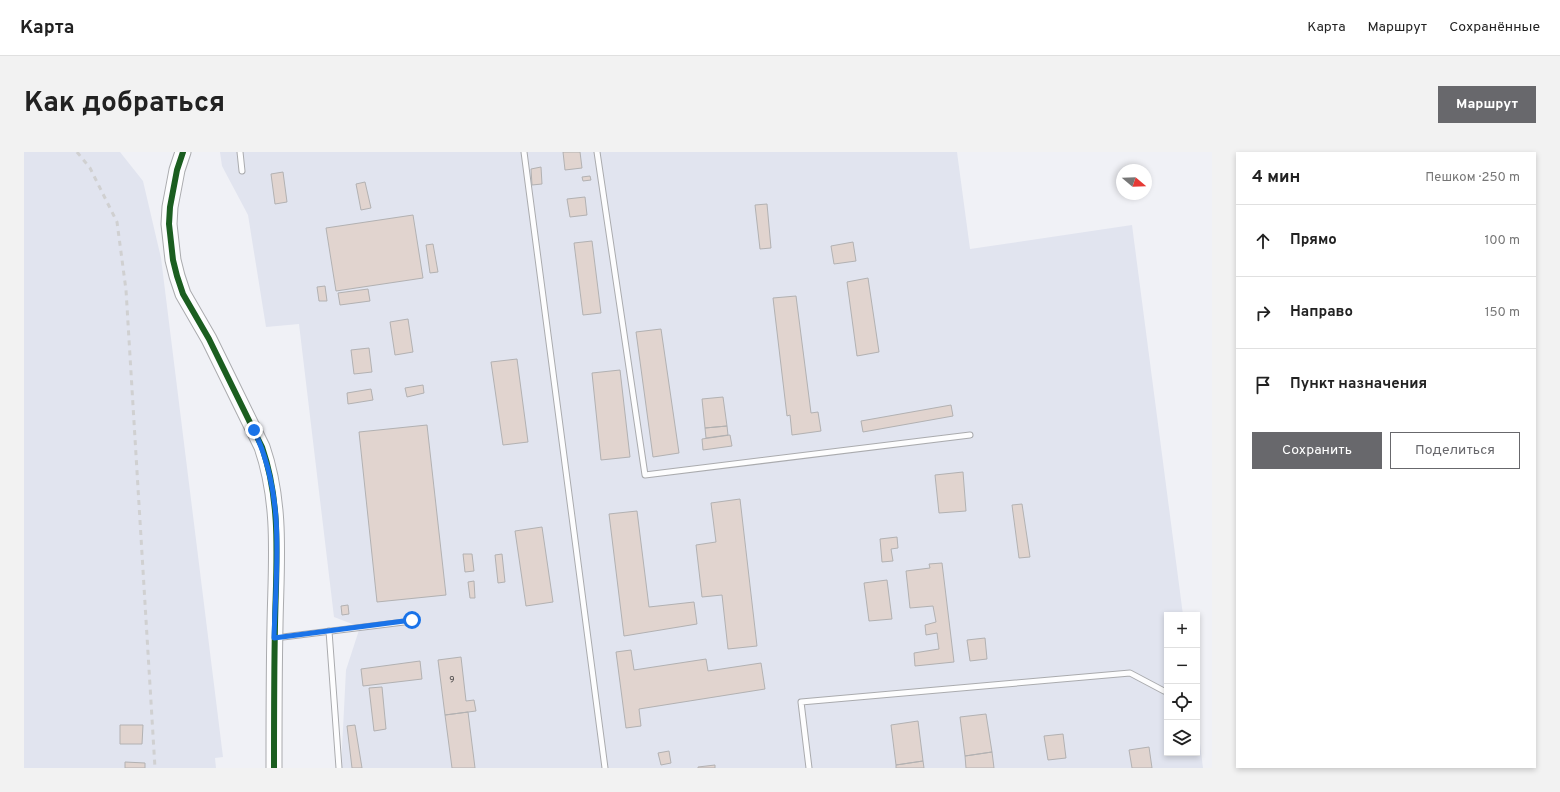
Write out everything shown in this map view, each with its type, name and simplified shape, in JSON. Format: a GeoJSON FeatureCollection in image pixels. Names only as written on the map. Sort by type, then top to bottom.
{"type":"FeatureCollection","features":[{"type":"Feature","properties":{"kind":"street"},"geometry":{"type":"LineString","coordinates":[[183,152],[177,170],[170,207],[169,224],[173,260],[183,294],[209,339],[262,447],[269,466],[274,494],[277,522],[274,638],[274,768]]}},
{"type":"Feature","properties":{"kind":"lane"},"geometry":{"type":"LineString","coordinates":[[240,152],[242,172]]}},
{"type":"Feature","properties":{"kind":"lane"},"geometry":{"type":"LineString","coordinates":[[524,152],[605,768]]}},
{"type":"Feature","properties":{"kind":"lane"},"geometry":{"type":"LineString","coordinates":[[597,152],[645,475],[970,435]]}},
{"type":"Feature","properties":{"kind":"lane"},"geometry":{"type":"LineString","coordinates":[[274,638],[412,620]]}},
{"type":"Feature","properties":{"kind":"lane"},"geometry":{"type":"LineString","coordinates":[[329,631],[339,768]]}},
{"type":"Feature","properties":{"kind":"lane"},"geometry":{"type":"LineString","coordinates":[[809,768],[801,702],[1130,673],[1164,691]]}},
{"type":"Feature","properties":{"kind":"shaded area"},"geometry":{"type":"Polygon","coordinates":[[[24,152],[120,152],[143,181],[161,258],[223,757],[215,758],[216,768],[24,768],[24,152]]]}},
{"type":"Feature","properties":{"kind":"shaded area"},"geometry":{"type":"Polygon","coordinates":[[[220,152],[957,152],[970,249],[1132,225],[1183,612],[1164,612],[1164,756],[1200,756],[1200,744],[1203,768],[341,768],[346,670],[360,627],[334,617],[299,324],[266,327],[248,215],[222,166],[220,152]]]}},
{"type":"Feature","properties":{"kind":"building"},"geometry":{"type":"Polygon","coordinates":[[[563,152],[580,152],[582,168],[565,170],[563,152]]]}},
{"type":"Feature","properties":{"kind":"building"},"geometry":{"type":"Polygon","coordinates":[[[541,167],[542,184],[532,185],[531,169],[541,167]]]}},
{"type":"Feature","properties":{"kind":"building"},"geometry":{"type":"Polygon","coordinates":[[[283,172],[287,202],[275,204],[271,174],[283,172]]]}},
{"type":"Feature","properties":{"kind":"building"},"geometry":{"type":"Polygon","coordinates":[[[590,176],[591,180],[583,181],[582,177],[590,176]]]}},
{"type":"Feature","properties":{"kind":"building"},"geometry":{"type":"Polygon","coordinates":[[[365,182],[371,208],[361,210],[356,184],[365,182]]]}},
{"type":"Feature","properties":{"kind":"building"},"geometry":{"type":"Polygon","coordinates":[[[585,197],[587,215],[570,217],[567,199],[585,197]]]}},
{"type":"Feature","properties":{"kind":"building"},"geometry":{"type":"Polygon","coordinates":[[[767,204],[771,248],[760,249],[755,205],[767,204]]]}},
{"type":"Feature","properties":{"kind":"building"},"geometry":{"type":"Polygon","coordinates":[[[413,215],[423,278],[336,291],[326,228],[413,215]]]}},
{"type":"Feature","properties":{"kind":"building"},"geometry":{"type":"Polygon","coordinates":[[[592,241],[601,313],[583,315],[574,243],[592,241]]]}},
{"type":"Feature","properties":{"kind":"building"},"geometry":{"type":"Polygon","coordinates":[[[853,242],[856,261],[834,264],[831,246],[853,242]]]}},
{"type":"Feature","properties":{"kind":"building"},"geometry":{"type":"Polygon","coordinates":[[[433,244],[438,272],[430,273],[426,245],[433,244]]]}},
{"type":"Feature","properties":{"kind":"building"},"geometry":{"type":"Polygon","coordinates":[[[868,278],[879,352],[857,356],[847,282],[868,278]]]}},
{"type":"Feature","properties":{"kind":"building"},"geometry":{"type":"Polygon","coordinates":[[[325,286],[327,301],[319,301],[317,287],[325,286]]]}},
{"type":"Feature","properties":{"kind":"building"},"geometry":{"type":"Polygon","coordinates":[[[368,289],[370,301],[340,305],[338,293],[368,289]]]}},
{"type":"Feature","properties":{"kind":"building"},"geometry":{"type":"Polygon","coordinates":[[[796,296],[811,413],[818,412],[821,431],[792,435],[790,415],[787,416],[773,298],[796,296]]]}},
{"type":"Feature","properties":{"kind":"building"},"geometry":{"type":"Polygon","coordinates":[[[408,319],[413,352],[395,355],[390,322],[408,319]]]}},
{"type":"Feature","properties":{"kind":"building"},"geometry":{"type":"Polygon","coordinates":[[[661,329],[679,453],[653,457],[636,332],[661,329]]]}},
{"type":"Feature","properties":{"kind":"building"},"geometry":{"type":"Polygon","coordinates":[[[369,348],[372,372],[354,374],[351,350],[369,348]]]}},
{"type":"Feature","properties":{"kind":"building"},"geometry":{"type":"Polygon","coordinates":[[[517,359],[528,442],[503,445],[491,362],[517,359]]]}},
{"type":"Feature","properties":{"kind":"building"},"geometry":{"type":"Polygon","coordinates":[[[620,370],[630,457],[601,460],[592,373],[620,370]]]}},
{"type":"Feature","properties":{"kind":"building"},"geometry":{"type":"Polygon","coordinates":[[[423,385],[424,393],[407,397],[405,388],[423,385]]]}},
{"type":"Feature","properties":{"kind":"building"},"geometry":{"type":"Polygon","coordinates":[[[371,389],[373,400],[348,404],[347,393],[371,389]]]}},
{"type":"Feature","properties":{"kind":"building"},"geometry":{"type":"Polygon","coordinates":[[[723,397],[727,426],[705,428],[702,399],[723,397]]]}},
{"type":"Feature","properties":{"kind":"building"},"geometry":{"type":"Polygon","coordinates":[[[951,405],[953,416],[863,432],[861,421],[951,405]]]}},
{"type":"Feature","properties":{"kind":"building"},"geometry":{"type":"Polygon","coordinates":[[[427,425],[446,595],[377,602],[359,432],[427,425]]]}},
{"type":"Feature","properties":{"kind":"building"},"geometry":{"type":"Polygon","coordinates":[[[727,426],[728,435],[706,438],[705,428],[727,426]]]}},
{"type":"Feature","properties":{"kind":"building"},"geometry":{"type":"Polygon","coordinates":[[[730,435],[732,446],[703,450],[702,439],[730,435]]]}},
{"type":"Feature","properties":{"kind":"building"},"geometry":{"type":"Polygon","coordinates":[[[963,472],[966,511],[939,513],[935,475],[963,472]]]}},
{"type":"Feature","properties":{"kind":"building"},"geometry":{"type":"Polygon","coordinates":[[[740,499],[757,646],[728,649],[722,595],[702,597],[696,545],[716,542],[711,503],[740,499]]]}},
{"type":"Feature","properties":{"kind":"building"},"geometry":{"type":"Polygon","coordinates":[[[1022,504],[1030,557],[1019,558],[1012,505],[1022,504]]]}},
{"type":"Feature","properties":{"kind":"building"},"geometry":{"type":"Polygon","coordinates":[[[637,511],[649,607],[694,602],[697,624],[624,636],[609,514],[637,511]]]}},
{"type":"Feature","properties":{"kind":"building"},"geometry":{"type":"Polygon","coordinates":[[[542,527],[553,602],[526,606],[515,531],[542,527]]]}},
{"type":"Feature","properties":{"kind":"building"},"geometry":{"type":"Polygon","coordinates":[[[897,537],[898,548],[891,549],[893,561],[882,562],[880,539],[897,537]]]}},
{"type":"Feature","properties":{"kind":"building"},"geometry":{"type":"Polygon","coordinates":[[[463,554],[472,554],[474,571],[465,572],[463,554]]]}},
{"type":"Feature","properties":{"kind":"building"},"geometry":{"type":"Polygon","coordinates":[[[502,554],[505,582],[498,583],[495,555],[502,554]]]}},
{"type":"Feature","properties":{"kind":"building"},"geometry":{"type":"Polygon","coordinates":[[[942,563],[954,662],[915,666],[914,653],[939,649],[937,633],[926,635],[925,625],[936,622],[933,606],[910,608],[906,571],[930,568],[929,564],[942,563]]]}},
{"type":"Feature","properties":{"kind":"building"},"geometry":{"type":"Polygon","coordinates":[[[887,580],[892,619],[869,621],[864,583],[887,580]]]}},
{"type":"Feature","properties":{"kind":"building"},"geometry":{"type":"Polygon","coordinates":[[[474,581],[475,598],[470,598],[468,582],[474,581]]]}},
{"type":"Feature","properties":{"kind":"building"},"geometry":{"type":"Polygon","coordinates":[[[348,605],[349,614],[342,615],[341,606],[348,605]]]}},
{"type":"Feature","properties":{"kind":"building"},"geometry":{"type":"Polygon","coordinates":[[[985,638],[987,659],[970,661],[967,640],[985,638]]]}},
{"type":"Feature","properties":{"kind":"building"},"geometry":{"type":"Polygon","coordinates":[[[631,650],[634,670],[706,659],[708,671],[761,663],[765,689],[639,709],[641,726],[626,728],[616,652],[631,650]]]}},
{"type":"Feature","properties":{"kind":"building"},"geometry":{"type":"Polygon","coordinates":[[[461,657],[466,701],[474,700],[476,711],[445,715],[438,660],[461,657]]]}},
{"type":"Feature","properties":{"kind":"building"},"geometry":{"type":"Polygon","coordinates":[[[420,661],[422,679],[363,686],[361,669],[420,661]]]}},
{"type":"Feature","properties":{"kind":"building"},"geometry":{"type":"Polygon","coordinates":[[[382,687],[386,729],[374,731],[369,688],[382,687]]]}},
{"type":"Feature","properties":{"kind":"building"},"geometry":{"type":"Polygon","coordinates":[[[468,712],[475,768],[452,768],[445,715],[468,712]]]}},
{"type":"Feature","properties":{"kind":"building"},"geometry":{"type":"Polygon","coordinates":[[[986,714],[992,752],[965,756],[960,717],[986,714]]]}},
{"type":"Feature","properties":{"kind":"building"},"geometry":{"type":"Polygon","coordinates":[[[918,721],[923,761],[896,765],[891,725],[918,721]]]}},
{"type":"Feature","properties":{"kind":"building"},"geometry":{"type":"Polygon","coordinates":[[[120,725],[143,725],[142,744],[120,744],[120,725]]]}},
{"type":"Feature","properties":{"kind":"building"},"geometry":{"type":"Polygon","coordinates":[[[355,725],[362,768],[352,768],[347,726],[355,725]]]}},
{"type":"Feature","properties":{"kind":"building"},"geometry":{"type":"Polygon","coordinates":[[[1063,734],[1066,758],[1048,760],[1044,736],[1063,734]]]}},
{"type":"Feature","properties":{"kind":"building"},"geometry":{"type":"Polygon","coordinates":[[[1149,747],[1152,768],[1132,768],[1129,750],[1149,747]]]}},
{"type":"Feature","properties":{"kind":"building"},"geometry":{"type":"Polygon","coordinates":[[[669,751],[671,763],[661,765],[658,753],[669,751]]]}},
{"type":"Feature","properties":{"kind":"building"},"geometry":{"type":"Polygon","coordinates":[[[992,752],[994,768],[966,768],[965,756],[992,752]]]}},
{"type":"Feature","properties":{"kind":"building"},"geometry":{"type":"Polygon","coordinates":[[[923,761],[924,768],[896,768],[896,765],[923,761]]]}},
{"type":"Feature","properties":{"kind":"building"},"geometry":{"type":"Polygon","coordinates":[[[125,762],[145,763],[145,768],[125,768],[125,762]]]}},
{"type":"Feature","properties":{"kind":"building"},"geometry":{"type":"Polygon","coordinates":[[[715,765],[715,768],[698,768],[698,767],[715,765]]]}},
{"type":"Feature","properties":{"kind":"railway"},"geometry":{"type":"LineString","coordinates":[[77,152],[90,168],[117,222],[126,290],[155,768]]}},
{"type":"Feature","properties":{"kind":"cycle path"},"geometry":{"type":"LineString","coordinates":[[183,152],[177,170],[170,207],[169,224],[173,260],[177,276],[183,294],[209,339],[262,447],[273,491],[277,557],[274,661],[274,768]]}},
{"type":"Feature","properties":{"kind":"route"},"geometry":{"type":"LineString","coordinates":[[254,430],[269,466],[277,522],[274,638],[412,620]]}}]}
